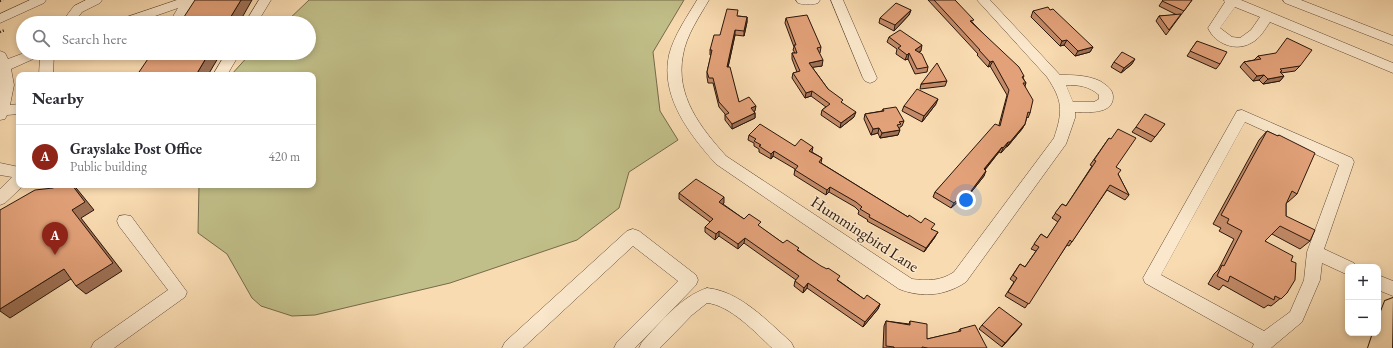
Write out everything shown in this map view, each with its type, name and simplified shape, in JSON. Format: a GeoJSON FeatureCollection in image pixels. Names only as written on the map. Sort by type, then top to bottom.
{"type":"FeatureCollection","features":[{"type":"Feature","properties":{"kind":"main road"},"geometry":{"type":"LineString","coordinates":[[1380,348],[1393,308]]}},
{"type":"Feature","properties":{"kind":"street"},"geometry":{"type":"LineString","coordinates":[[3,24],[40,0]]}},
{"type":"Feature","properties":{"kind":"street"},"geometry":{"type":"LineString","coordinates":[[72,16],[78,9],[96,0]]}},
{"type":"Feature","properties":{"kind":"street"},"geometry":{"type":"LineString","coordinates":[[143,16],[190,0]]}},
{"type":"Feature","properties":{"kind":"street"},"geometry":{"type":"LineString","coordinates":[[180,16],[190,0]]}},
{"type":"Feature","properties":{"kind":"street"},"geometry":{"type":"LineString","coordinates":[[255,16],[265,0]]}},
{"type":"Feature","properties":{"kind":"street","name":"Hummingbird Lane"},"geometry":{"type":"LineString","coordinates":[[703,0],[687,28],[676,55],[675,69],[680,100],[687,116],[700,137],[722,160],[905,284],[914,287],[933,288],[953,282],[960,277],[1061,140],[1068,118],[1067,107],[1062,89],[1056,80],[983,0]]}},
{"type":"Feature","properties":{"kind":"street"},"geometry":{"type":"LineString","coordinates":[[802,0],[814,0]]}},
{"type":"Feature","properties":{"kind":"street"},"geometry":{"type":"LineString","coordinates":[[837,0],[870,78]]}},
{"type":"Feature","properties":{"kind":"street"},"geometry":{"type":"LineString","coordinates":[[1289,0],[1393,41]]}},
{"type":"Feature","properties":{"kind":"street"},"geometry":{"type":"LineString","coordinates":[[1268,16],[1244,43],[1235,43],[1223,38],[1216,33],[1214,28],[1231,1],[1268,16],[1393,68]]}},
{"type":"Feature","properties":{"kind":"street"},"geometry":{"type":"LineString","coordinates":[[16,58],[2,61],[8,84],[0,113],[16,110]]}},
{"type":"Feature","properties":{"kind":"street"},"geometry":{"type":"LineString","coordinates":[[46,72],[47,60]]}},
{"type":"Feature","properties":{"kind":"street"},"geometry":{"type":"LineString","coordinates":[[222,72],[229,60]]}},
{"type":"Feature","properties":{"kind":"street"},"geometry":{"type":"LineString","coordinates":[[1056,80],[1085,80],[1099,86],[1106,94],[1106,102],[1096,107],[1067,107]]}},
{"type":"Feature","properties":{"kind":"street"},"geometry":{"type":"LineString","coordinates":[[1242,115],[1348,162],[1315,252],[1312,280],[1296,317],[1263,344],[1151,278],[1242,115]]}},
{"type":"Feature","properties":{"kind":"street"},"geometry":{"type":"LineString","coordinates":[[0,169],[16,172]]}},
{"type":"Feature","properties":{"kind":"street"},"geometry":{"type":"LineString","coordinates":[[0,199],[16,183]]}},
{"type":"Feature","properties":{"kind":"street"},"geometry":{"type":"LineString","coordinates":[[100,348],[179,292],[125,221]]}},
{"type":"Feature","properties":{"kind":"street"},"geometry":{"type":"LineString","coordinates":[[510,348],[633,236],[690,280],[623,348]]}},
{"type":"Feature","properties":{"kind":"street"},"geometry":{"type":"LineString","coordinates":[[1315,252],[1345,267]]}},
{"type":"Feature","properties":{"kind":"street"},"geometry":{"type":"LineString","coordinates":[[1381,283],[1393,289]]}},
{"type":"Feature","properties":{"kind":"street"},"geometry":{"type":"LineString","coordinates":[[648,348],[688,308],[699,298],[707,294],[718,296],[733,305],[785,348]]}},
{"type":"Feature","properties":{"kind":"path"},"geometry":{"type":"LineString","coordinates":[[0,32],[3,24]]}},
{"type":"Feature","properties":{"kind":"shaded area"},"geometry":{"type":"Polygon","coordinates":[[[309,0],[684,0],[653,52],[660,111],[678,140],[629,172],[619,208],[577,240],[450,283],[315,315],[292,316],[261,306],[252,298],[227,254],[198,233],[199,188],[316,188],[316,72],[234,72],[245,60],[316,60],[316,16],[292,16],[309,0]]]}},
{"type":"Feature","properties":{"kind":"building"},"geometry":{"type":"Polygon","coordinates":[[[195,0],[241,0],[231,16],[185,16],[195,0]]]}},
{"type":"Feature","properties":{"kind":"building"},"geometry":{"type":"Polygon","coordinates":[[[934,0],[955,0],[974,20],[970,21],[1019,67],[1024,76],[1022,77],[1026,83],[1023,83],[1033,100],[1030,113],[1028,112],[1025,124],[1010,142],[1008,142],[1003,148],[1002,147],[984,169],[986,171],[968,195],[965,193],[954,203],[935,192],[995,124],[1000,126],[1009,90],[993,61],[990,62],[934,0]]]}},
{"type":"Feature","properties":{"kind":"building"},"geometry":{"type":"Polygon","coordinates":[[[1192,0],[1184,11],[1162,1],[1192,0]]]}},
{"type":"Feature","properties":{"kind":"building"},"geometry":{"type":"Polygon","coordinates":[[[896,3],[911,10],[895,25],[880,18],[896,3]]]}},
{"type":"Feature","properties":{"kind":"building"},"geometry":{"type":"Polygon","coordinates":[[[1048,7],[1050,10],[1053,9],[1093,47],[1078,51],[1067,40],[1062,41],[1033,11],[1048,7]]]}},
{"type":"Feature","properties":{"kind":"building"},"geometry":{"type":"Polygon","coordinates":[[[727,9],[738,10],[737,16],[747,17],[744,31],[735,30],[727,67],[730,67],[739,102],[749,97],[756,106],[751,108],[755,113],[732,124],[725,115],[729,113],[719,102],[713,78],[709,78],[707,72],[714,35],[720,35],[727,9]]]}},
{"type":"Feature","properties":{"kind":"building"},"geometry":{"type":"Polygon","coordinates":[[[1181,14],[1169,30],[1159,16],[1181,14]]]}},
{"type":"Feature","properties":{"kind":"building"},"geometry":{"type":"Polygon","coordinates":[[[807,15],[821,47],[817,48],[823,60],[809,63],[828,89],[843,100],[841,102],[856,112],[841,123],[822,110],[830,104],[812,91],[806,93],[793,73],[800,71],[792,53],[797,53],[794,45],[796,45],[786,18],[807,15]]]}},
{"type":"Feature","properties":{"kind":"building"},"geometry":{"type":"Polygon","coordinates":[[[900,30],[922,45],[915,50],[922,54],[928,67],[917,69],[909,53],[907,55],[898,48],[901,46],[889,37],[900,30]]]}},
{"type":"Feature","properties":{"kind":"building"},"geometry":{"type":"Polygon","coordinates":[[[1287,38],[1312,50],[1300,66],[1280,69],[1282,71],[1280,72],[1284,76],[1268,79],[1264,75],[1257,76],[1244,62],[1261,59],[1258,56],[1276,53],[1287,38]]]}},
{"type":"Feature","properties":{"kind":"building"},"geometry":{"type":"Polygon","coordinates":[[[1197,41],[1227,52],[1220,64],[1190,51],[1197,41]]]}},
{"type":"Feature","properties":{"kind":"building"},"geometry":{"type":"Polygon","coordinates":[[[1122,52],[1135,59],[1124,68],[1114,62],[1122,52]]]}},
{"type":"Feature","properties":{"kind":"building"},"geometry":{"type":"Polygon","coordinates":[[[147,60],[205,60],[198,72],[139,72],[147,60]]]}},
{"type":"Feature","properties":{"kind":"building"},"geometry":{"type":"Polygon","coordinates":[[[937,63],[947,81],[921,84],[937,63]]]}},
{"type":"Feature","properties":{"kind":"building"},"geometry":{"type":"Polygon","coordinates":[[[917,89],[938,99],[924,116],[904,106],[917,89]]]}},
{"type":"Feature","properties":{"kind":"building"},"geometry":{"type":"Polygon","coordinates":[[[896,107],[904,121],[899,122],[901,124],[897,125],[900,130],[882,133],[879,128],[873,129],[865,114],[884,111],[883,109],[896,107]]]}},
{"type":"Feature","properties":{"kind":"building"},"geometry":{"type":"Polygon","coordinates":[[[1145,114],[1165,124],[1155,137],[1136,127],[1145,114]]]}},
{"type":"Feature","properties":{"kind":"building"},"geometry":{"type":"Polygon","coordinates":[[[760,124],[795,146],[801,139],[813,147],[809,151],[822,158],[819,162],[908,217],[909,215],[921,223],[925,218],[935,224],[931,229],[938,232],[926,248],[869,217],[870,215],[860,209],[862,207],[856,202],[830,187],[827,190],[795,170],[798,166],[774,151],[771,154],[759,146],[761,145],[754,141],[756,139],[749,135],[760,124]]]}},
{"type":"Feature","properties":{"kind":"building"},"geometry":{"type":"Polygon","coordinates":[[[1118,129],[1136,138],[1116,167],[1121,170],[1118,174],[1129,195],[1110,185],[1072,242],[1070,240],[1029,304],[1008,292],[1017,278],[1013,275],[1020,264],[1025,267],[1039,247],[1034,244],[1041,234],[1047,238],[1061,217],[1055,213],[1062,204],[1066,206],[1096,161],[1094,160],[1109,138],[1111,139],[1118,129]]]}},
{"type":"Feature","properties":{"kind":"building"},"geometry":{"type":"Polygon","coordinates":[[[1267,131],[1278,136],[1279,135],[1315,153],[1297,194],[1292,191],[1286,204],[1286,216],[1315,230],[1310,241],[1280,226],[1265,241],[1293,256],[1291,261],[1296,263],[1295,280],[1287,293],[1281,299],[1275,296],[1274,300],[1230,276],[1228,282],[1217,276],[1222,265],[1224,266],[1242,231],[1227,223],[1229,219],[1221,215],[1267,131]]]}},
{"type":"Feature","properties":{"kind":"building"},"geometry":{"type":"Polygon","coordinates":[[[696,179],[724,197],[719,202],[744,219],[749,214],[761,222],[758,225],[783,243],[787,240],[799,248],[797,250],[821,266],[827,269],[828,268],[840,276],[837,280],[864,299],[867,295],[880,304],[865,322],[808,283],[804,288],[795,281],[799,276],[745,238],[738,244],[719,231],[716,234],[705,227],[713,219],[679,193],[696,179]]]}},
{"type":"Feature","properties":{"kind":"building"},"geometry":{"type":"Polygon","coordinates":[[[74,188],[85,202],[72,210],[113,263],[76,286],[64,269],[0,309],[0,210],[35,190],[74,188]]]}},
{"type":"Feature","properties":{"kind":"building"},"geometry":{"type":"Polygon","coordinates":[[[999,307],[1022,324],[1005,343],[982,325],[999,307]]]}},
{"type":"Feature","properties":{"kind":"building"},"geometry":{"type":"Polygon","coordinates":[[[886,321],[910,325],[910,321],[927,324],[927,339],[961,331],[960,329],[975,325],[987,348],[894,348],[886,346],[886,321]]]}},
{"type":"Feature","properties":{"kind":"place","name":"Grayslake Post Office"},"geometry":{"type":"Point","coordinates":[55,255]}}]}
